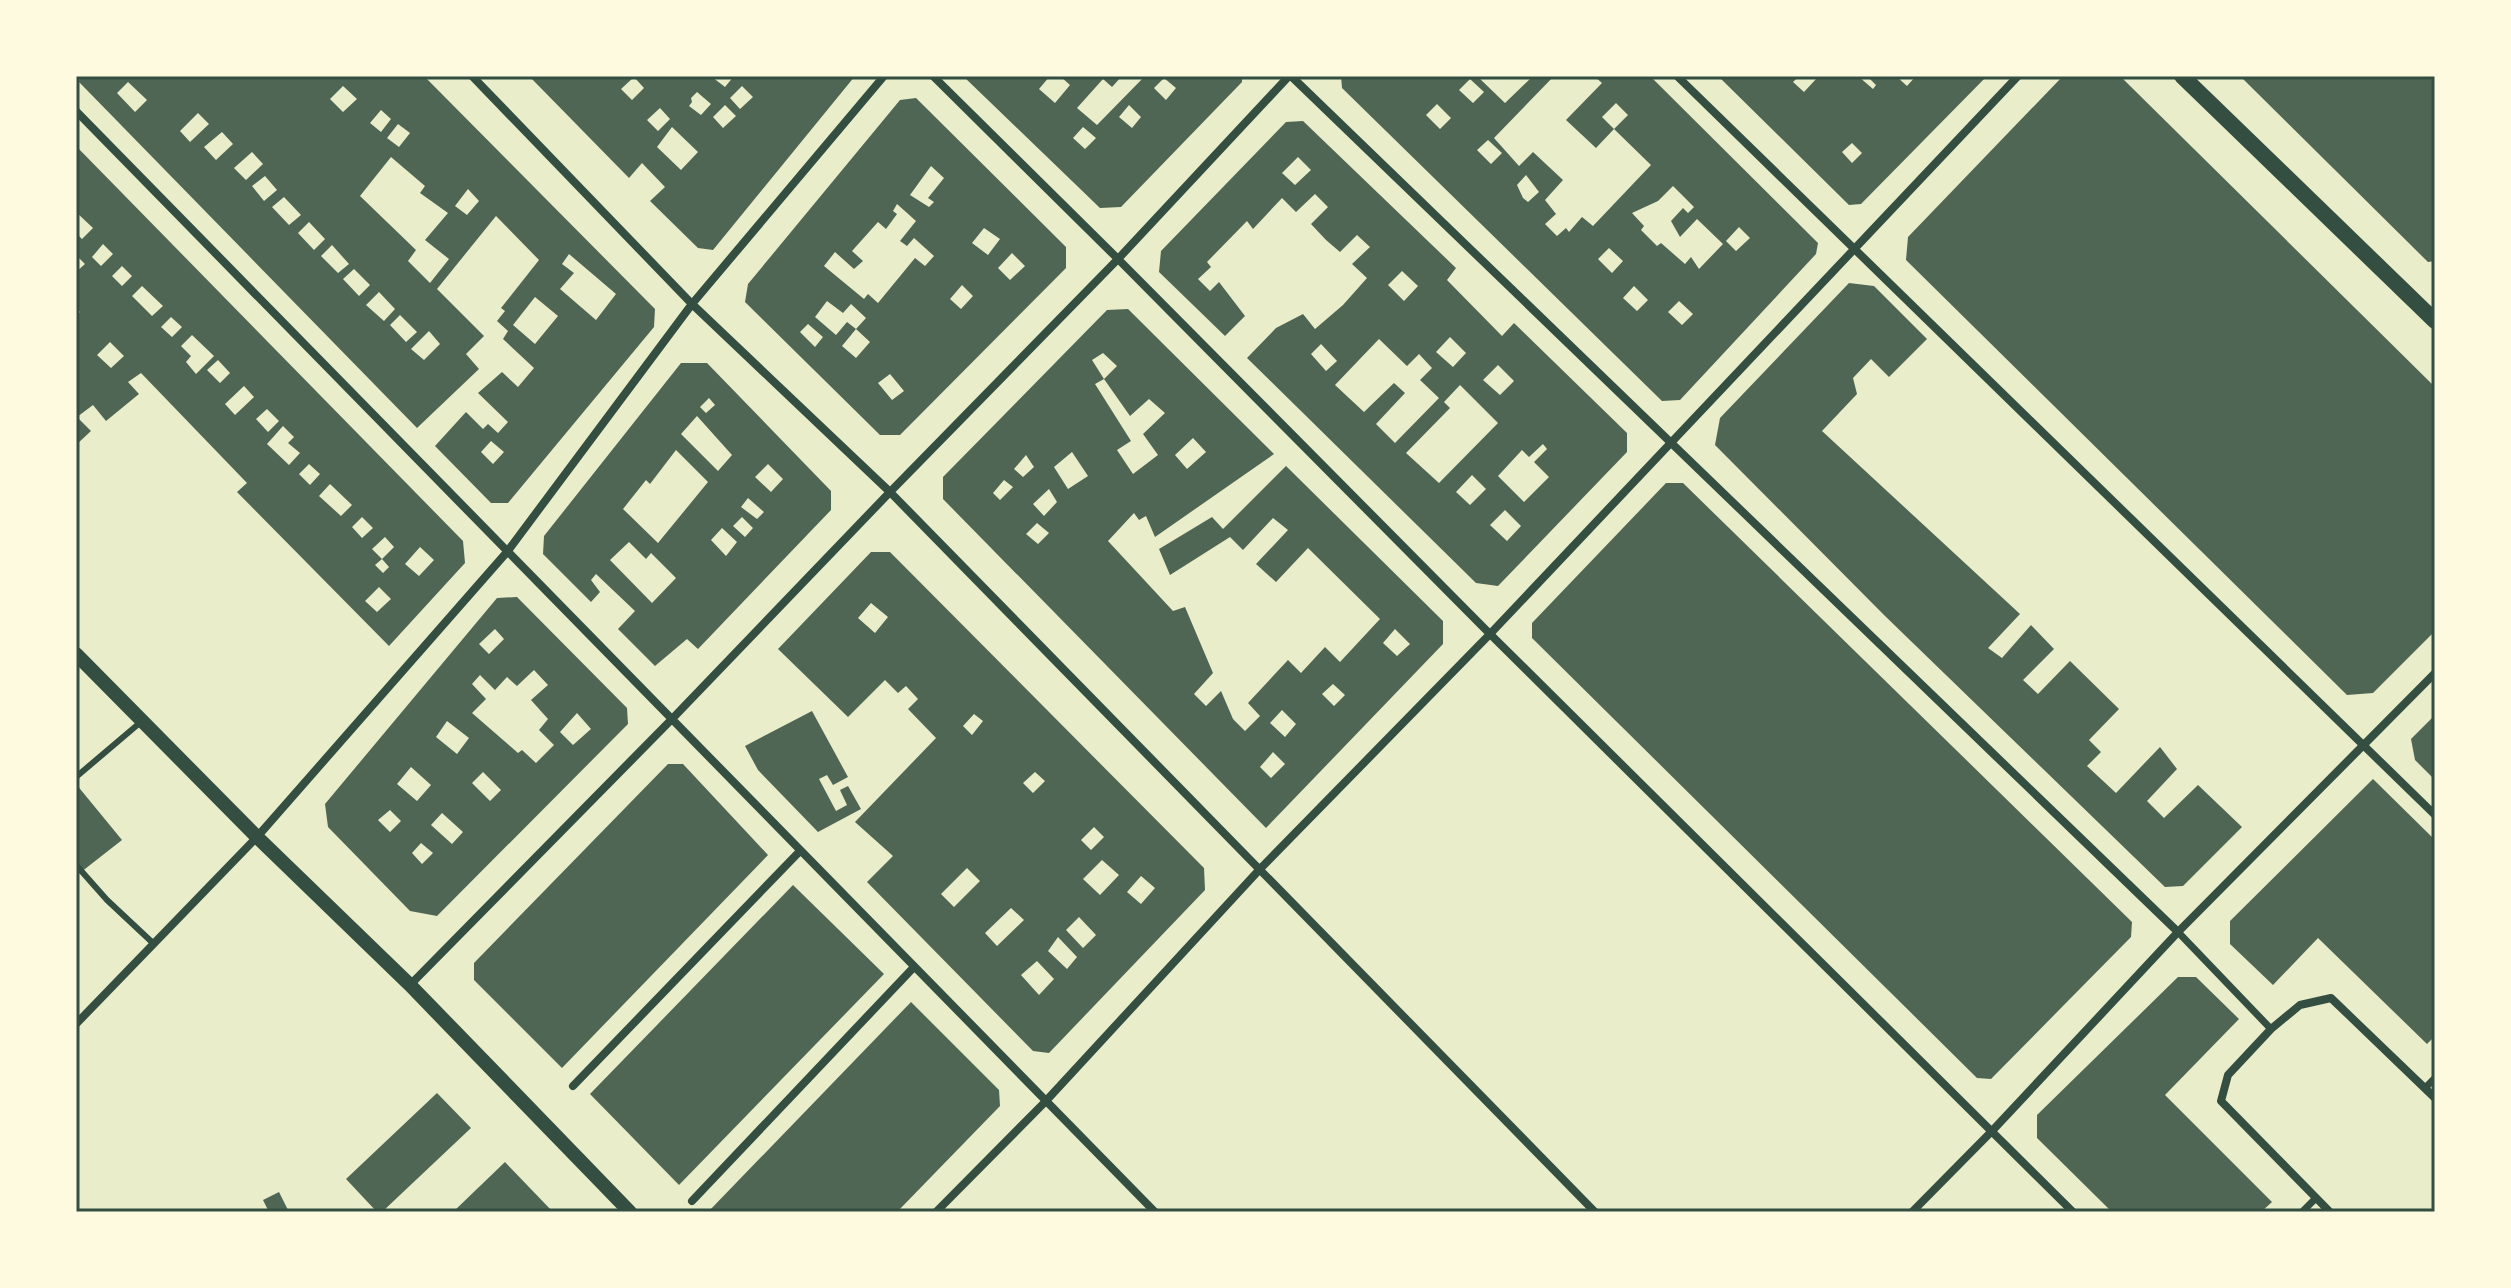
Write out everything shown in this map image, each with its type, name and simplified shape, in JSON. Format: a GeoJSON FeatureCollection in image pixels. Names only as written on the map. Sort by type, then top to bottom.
{"type":"FeatureCollection","features":[{"type":"Feature","properties":{"kind":"main road"},"geometry":{"type":"LineString","coordinates":[[2182,76],[2433,316]]}},
{"type":"Feature","properties":{"kind":"street"},"geometry":{"type":"LineString","coordinates":[[472,76],[692,304],[890,492],[1595,1212]]}},
{"type":"Feature","properties":{"kind":"street"},"geometry":{"type":"LineString","coordinates":[[76,1024],[257,837],[507,552],[692,304],[884,76]]}},
{"type":"Feature","properties":{"kind":"street"},"geometry":{"type":"LineString","coordinates":[[933,76],[2073,1212]]}},
{"type":"Feature","properties":{"kind":"street"},"geometry":{"type":"LineString","coordinates":[[410,985],[1118,259],[1290,76],[2178,932],[2271,1029]]}},
{"type":"Feature","properties":{"kind":"street"},"geometry":{"type":"LineString","coordinates":[[1677,76],[2435,815]]}},
{"type":"Feature","properties":{"kind":"street"},"geometry":{"type":"LineString","coordinates":[[936,1212],[1045,1102],[1260,869],[1490,634],[2018,76]]}},
{"type":"Feature","properties":{"kind":"street"},"geometry":{"type":"LineString","coordinates":[[76,111],[1155,1212]]}},
{"type":"Feature","properties":{"kind":"street"},"geometry":{"type":"LineString","coordinates":[[76,654],[257,837],[410,985],[630,1212]]}},
{"type":"Feature","properties":{"kind":"street"},"geometry":{"type":"LineString","coordinates":[[1912,1212],[2178,932],[2435,673]]}},
{"type":"Feature","properties":{"kind":"street"},"geometry":{"type":"LineString","coordinates":[[573,1086],[800,851]]}},
{"type":"Feature","properties":{"kind":"street"},"geometry":{"type":"LineString","coordinates":[[692,1201],[914,967]]}},
{"type":"Feature","properties":{"kind":"street"},"geometry":{"type":"LineString","coordinates":[[2330,1212],[2221,1101],[2228,1075],[2271,1029],[2300,1005],[2331,998],[2435,1098]]}},
{"type":"Feature","properties":{"kind":"street"},"geometry":{"type":"LineString","coordinates":[[2425,1088],[2435,1078]]}},
{"type":"Feature","properties":{"kind":"street"},"geometry":{"type":"LineString","coordinates":[[2302,1212],[2316,1198]]}},
{"type":"Feature","properties":{"kind":"lane"},"geometry":{"type":"LineString","coordinates":[[76,777],[142,721]]}},
{"type":"Feature","properties":{"kind":"lane"},"geometry":{"type":"LineString","coordinates":[[76,865],[107,900],[154,944]]}},
{"type":"Feature","properties":{"kind":"building"},"geometry":{"type":"Polygon","coordinates":[[[80,76],[424,76],[655,309],[654,327],[508,503],[491,503],[435,446],[466,412],[483,429],[488,424],[498,433],[508,422],[478,393],[502,372],[518,387],[534,368],[503,339],[508,331],[497,321],[505,311],[501,308],[539,260],[496,216],[437,289],[484,336],[466,354],[479,369],[417,428],[79,82],[80,76]],[[128,82],[117,93],[135,112],[147,100],[128,82]],[[343,86],[330,99],[343,112],[357,99],[343,86]],[[381,110],[370,123],[381,132],[391,119],[381,110]],[[198,113],[180,131],[190,142],[209,124],[198,113]],[[398,124],[387,138],[399,147],[410,133],[398,124]],[[222,132],[204,147],[216,160],[233,144],[222,132]],[[252,152],[234,168],[246,180],[263,164],[252,152]],[[391,157],[360,196],[416,250],[408,261],[430,283],[449,259],[425,240],[448,213],[420,193],[425,186],[391,157]],[[265,176],[252,186],[264,201],[277,190],[265,176]],[[468,189],[455,206],[467,215],[479,201],[468,189]],[[284,197],[272,207],[289,225],[301,215],[284,197]],[[309,222],[298,233],[314,250],[325,239],[309,222]],[[332,245],[321,256],[338,273],[349,264],[332,245]],[[569,254],[562,264],[574,273],[560,289],[596,320],[616,294],[569,254]],[[354,269],[343,279],[359,296],[370,285],[354,269]],[[379,292],[366,305],[384,321],[395,309],[379,292]],[[535,297],[513,325],[535,344],[558,316],[535,297]],[[400,315],[390,325],[406,342],[417,332],[400,315]],[[429,331],[411,349],[424,360],[440,344],[429,331]],[[491,441],[481,452],[493,464],[504,452],[491,441]]]}},
{"type":"Feature","properties":{"kind":"building"},"geometry":{"type":"Polygon","coordinates":[[[529,76],[713,76],[725,87],[734,76],[855,76],[713,250],[698,248],[650,201],[665,187],[642,163],[629,178],[529,76]],[[634,77],[621,89],[632,100],[644,88],[634,77]],[[742,86],[730,98],[740,109],[753,97],[742,86]],[[697,92],[691,98],[689,106],[701,115],[711,104],[697,92]],[[725,105],[713,117],[723,128],[736,116],[725,105]],[[660,108],[647,120],[658,131],[670,119],[660,108]],[[672,127],[657,147],[681,170],[698,152],[672,127]]]}},
{"type":"Feature","properties":{"kind":"building"},"geometry":{"type":"Polygon","coordinates":[[[963,76],[1050,76],[1039,89],[1055,103],[1070,85],[1060,76],[1091,76],[1093,79],[1096,76],[1122,76],[1112,87],[1103,79],[1077,108],[1097,125],[1145,76],[1242,76],[1242,82],[1121,207],[1100,208],[963,76]],[[1164,78],[1154,88],[1166,100],[1176,88],[1164,78]],[[1129,105],[1119,117],[1132,128],[1141,117],[1129,105]],[[1083,127],[1073,138],[1085,149],[1096,138],[1083,127]]]}},
{"type":"Feature","properties":{"kind":"building"},"geometry":{"type":"Polygon","coordinates":[[[1341,76],[1415,76],[1419,79],[1422,76],[1477,76],[1505,103],[1533,76],[1554,76],[1494,138],[1519,166],[1533,152],[1563,180],[1545,200],[1556,214],[1545,224],[1557,236],[1566,228],[1569,232],[1582,217],[1593,226],[1651,165],[1614,129],[1596,148],[1566,120],[1602,83],[1594,76],[1650,76],[1818,243],[1816,254],[1680,400],[1662,401],[1342,88],[1341,76]],[[1470,79],[1459,90],[1473,103],[1484,92],[1470,79]],[[1616,103],[1602,117],[1614,129],[1628,115],[1616,103]],[[1437,104],[1426,115],[1440,129],[1451,118],[1437,104]],[[1488,140],[1477,150],[1491,164],[1502,153],[1488,140]],[[1526,175],[1517,185],[1528,202],[1539,192],[1526,175]],[[1673,186],[1658,201],[1632,213],[1644,226],[1641,230],[1657,246],[1661,243],[1685,264],[1691,257],[1699,269],[1723,244],[1697,219],[1680,237],[1671,221],[1683,208],[1688,213],[1694,207],[1673,186]],[[1739,227],[1726,241],[1736,251],[1750,238],[1739,227]],[[1609,248],[1598,259],[1612,273],[1623,261],[1609,248]],[[1634,286],[1623,298],[1637,311],[1648,300],[1634,286]],[[1679,301],[1668,312],[1682,325],[1693,314],[1679,301]]]}},
{"type":"Feature","properties":{"kind":"building"},"geometry":{"type":"Polygon","coordinates":[[[1718,76],[1799,76],[1793,82],[1804,92],[1817,78],[1812,76],[1858,76],[1873,89],[1876,85],[1867,76],[1896,76],[1907,86],[1916,76],[1987,76],[1861,204],[1849,205],[1718,76]],[[1852,143],[1842,152],[1852,163],[1862,153],[1852,143]]]}},
{"type":"Feature","properties":{"kind":"building"},"geometry":{"type":"Polygon","coordinates":[[[2063,76],[2120,76],[2435,387],[2435,631],[2373,693],[2347,695],[1906,260],[1908,237],[2063,76]]]}},
{"type":"Feature","properties":{"kind":"building"},"geometry":{"type":"Polygon","coordinates":[[[2240,76],[2435,76],[2435,261],[2428,262],[2240,76]]]}},
{"type":"Feature","properties":{"kind":"building"},"geometry":{"type":"Polygon","coordinates":[[[916,98],[1066,247],[1066,268],[900,435],[880,435],[745,302],[748,284],[900,100],[916,98]],[[931,166],[910,195],[929,207],[934,202],[928,198],[944,178],[931,166]],[[897,204],[893,211],[897,214],[886,229],[878,222],[852,251],[863,261],[854,269],[835,252],[824,266],[864,299],[868,294],[878,303],[915,258],[925,266],[934,256],[914,238],[907,246],[900,241],[916,221],[897,204]],[[984,228],[972,243],[988,255],[1000,239],[984,228]],[[1012,253],[998,268],[1010,280],[1025,266],[1012,253]],[[962,285],[950,299],[961,309],[973,296],[962,285]],[[827,301],[815,317],[836,335],[847,322],[856,329],[866,318],[851,304],[843,313],[827,301]],[[808,324],[800,332],[815,347],[823,337],[808,324]],[[856,329],[842,346],[856,358],[870,342],[856,329]],[[890,374],[878,383],[892,400],[904,391],[890,374]]]}},
{"type":"Feature","properties":{"kind":"building"},"geometry":{"type":"Polygon","coordinates":[[[1303,121],[1456,268],[1447,280],[1502,336],[1514,323],[1627,433],[1627,452],[1498,586],[1476,583],[1247,358],[1276,328],[1303,314],[1315,329],[1343,305],[1367,278],[1352,264],[1370,247],[1357,235],[1340,252],[1311,224],[1328,207],[1315,194],[1296,212],[1282,198],[1253,229],[1247,221],[1207,262],[1211,267],[1198,279],[1210,291],[1219,282],[1245,316],[1225,336],[1159,272],[1161,251],[1286,122],[1303,121]],[[1298,157],[1282,173],[1295,185],[1311,170],[1298,157]],[[1402,271],[1388,285],[1404,301],[1418,286],[1402,271]],[[1450,337],[1436,352],[1453,367],[1466,353],[1450,337]],[[1379,339],[1335,385],[1364,412],[1394,383],[1405,393],[1376,424],[1395,443],[1439,398],[1420,380],[1432,368],[1419,354],[1407,366],[1379,339]],[[1321,344],[1311,354],[1326,371],[1337,361],[1321,344]],[[1498,365],[1483,380],[1500,395],[1514,381],[1498,365]],[[1460,385],[1444,402],[1450,408],[1406,453],[1439,483],[1498,423],[1460,385]],[[1543,444],[1529,457],[1522,450],[1498,476],[1524,502],[1549,477],[1534,462],[1547,449],[1543,444]],[[1472,475],[1456,492],[1470,505],[1486,489],[1472,475]],[[1505,510],[1490,525],[1507,541],[1521,526],[1505,510]]]}},
{"type":"Feature","properties":{"kind":"building"},"geometry":{"type":"Polygon","coordinates":[[[76,146],[463,541],[465,563],[389,646],[237,492],[247,483],[141,373],[128,382],[139,394],[106,421],[93,405],[77,417],[91,431],[76,445],[76,316],[80,312],[76,307],[76,272],[85,264],[76,255],[76,233],[82,239],[93,228],[76,212],[76,146]],[[103,244],[92,257],[101,266],[113,254],[103,244]],[[122,266],[112,276],[122,286],[132,276],[122,266]],[[142,286],[132,296],[152,316],[163,306],[142,286]],[[171,317],[161,327],[172,337],[182,327],[171,317]],[[192,335],[181,346],[191,356],[186,362],[196,374],[214,356],[192,335]],[[110,342],[97,355],[111,368],[124,356],[110,342]],[[218,360],[207,370],[220,383],[230,373],[218,360]],[[244,386],[225,404],[235,415],[254,397],[244,386]],[[267,409],[256,419],[268,432],[279,421],[267,409]],[[283,426],[267,444],[289,465],[300,453],[288,443],[294,437],[283,426]],[[309,464],[299,474],[310,485],[320,474],[309,464]],[[330,484],[319,496],[341,516],[352,505],[330,484]],[[362,517],[352,527],[362,538],[373,528],[362,517]],[[385,537],[372,549],[382,559],[394,547],[385,537]],[[420,547],[405,564],[419,576],[434,560],[420,547]],[[382,559],[375,565],[383,573],[389,567],[382,559]],[[379,587],[365,601],[377,612],[391,599],[379,587]]]}},
{"type":"Feature","properties":{"kind":"building"},"geometry":{"type":"Polygon","coordinates":[[[1849,283],[1874,286],[1927,339],[1889,377],[1871,359],[1853,378],[1857,394],[1822,431],[2020,614],[1988,648],[2002,658],[2031,625],[2054,649],[2023,680],[2038,694],[2070,661],[2119,709],[2089,740],[2101,752],[2087,766],[2116,793],[2160,747],[2177,769],[2147,801],[2164,818],[2198,785],[2242,827],[2183,886],[2165,887],[1884,615],[1715,445],[1720,418],[1849,283]]]}},
{"type":"Feature","properties":{"kind":"building"},"geometry":{"type":"Polygon","coordinates":[[[1128,309],[1274,454],[1155,537],[1146,516],[1139,520],[1134,513],[1108,541],[1173,611],[1185,607],[1213,673],[1194,694],[1206,706],[1221,691],[1233,719],[1245,731],[1260,716],[1248,703],[1288,660],[1301,673],[1325,647],[1340,662],[1380,619],[1308,548],[1276,582],[1256,564],[1288,530],[1273,518],[1243,550],[1230,537],[1170,575],[1159,549],[1212,517],[1223,529],[1286,466],[1443,621],[1443,644],[1266,828],[943,499],[943,477],[1107,310],[1128,309]],[[1103,353],[1092,360],[1104,379],[1117,366],[1103,353]],[[1104,379],[1095,384],[1131,441],[1117,450],[1133,474],[1158,455],[1143,434],[1165,413],[1149,399],[1130,416],[1104,379]],[[1193,438],[1175,455],[1187,469],[1206,452],[1193,438]],[[1072,452],[1054,467],[1068,489],[1088,476],[1072,452]],[[1026,455],[1014,469],[1023,477],[1034,467],[1026,455]],[[1004,480],[993,493],[1000,500],[1013,487],[1004,480]],[[1049,489],[1033,504],[1044,516],[1057,502],[1049,489]],[[1037,523],[1026,534],[1038,544],[1049,533],[1037,523]],[[1395,629],[1383,643],[1397,656],[1410,644],[1395,629]],[[1333,684],[1322,694],[1334,706],[1345,695],[1333,684]],[[1282,710],[1270,723],[1285,737],[1296,724],[1282,710]],[[1273,752],[1260,767],[1271,778],[1285,764],[1273,752]]]}},
{"type":"Feature","properties":{"kind":"building"},"geometry":{"type":"Polygon","coordinates":[[[681,363],[707,363],[831,491],[831,510],[698,649],[687,639],[655,666],[618,629],[635,611],[596,574],[591,580],[600,592],[591,602],[543,554],[544,536],[681,363]],[[709,398],[700,407],[706,413],[715,405],[709,398]],[[697,416],[681,434],[718,471],[732,455],[697,416]],[[676,450],[650,484],[646,480],[623,509],[658,543],[708,482],[676,450]],[[768,464],[755,477],[771,492],[783,479],[768,464]],[[748,498],[741,507],[757,519],[764,512],[748,498]],[[742,517],[733,526],[745,537],[753,528],[742,517]],[[722,528],[711,540],[726,556],[737,542],[722,528]],[[629,542],[610,560],[652,603],[676,578],[651,553],[646,559],[629,542]]]}},
{"type":"Feature","properties":{"kind":"building"},"geometry":{"type":"Polygon","coordinates":[[[1666,483],[1683,483],[2132,922],[2131,937],[1991,1079],[1977,1078],[1532,638],[1532,623],[1666,483]]]}},
{"type":"Feature","properties":{"kind":"building"},"geometry":{"type":"Polygon","coordinates":[[[871,552],[890,552],[1204,868],[1205,890],[1049,1053],[1033,1051],[867,882],[893,856],[855,822],[936,738],[908,709],[918,699],[906,686],[898,693],[885,680],[848,717],[778,649],[871,552]],[[871,603],[858,618],[875,633],[888,617],[871,603]],[[974,714],[963,726],[972,735],[983,721],[974,714]],[[1035,772],[1023,783],[1033,793],[1045,781],[1035,772]],[[1094,827],[1081,840],[1091,850],[1104,837],[1094,827]],[[1102,860],[1083,879],[1100,895],[1119,875],[1102,860]],[[967,868],[941,894],[954,907],[980,881],[967,868]],[[1141,876],[1127,892],[1141,904],[1155,888],[1141,876]],[[1011,908],[985,933],[997,946],[1024,920],[1011,908]],[[1079,917],[1066,930],[1083,948],[1096,935],[1079,917]],[[1058,937],[1048,951],[1067,969],[1077,957],[1058,937]],[[1037,961],[1021,975],[1039,995],[1054,979],[1037,961]]]}},
{"type":"Feature","properties":{"kind":"building"},"geometry":{"type":"Polygon","coordinates":[[[517,597],[627,708],[628,724],[437,916],[410,911],[328,827],[325,804],[497,598],[517,597]],[[495,629],[479,644],[489,654],[504,639],[495,629]],[[534,670],[517,686],[507,677],[495,690],[480,675],[472,684],[486,699],[472,713],[518,753],[522,750],[536,763],[554,745],[539,730],[548,719],[531,700],[548,685],[534,670]],[[577,713],[560,732],[573,745],[591,729],[577,713]],[[447,721],[436,737],[457,754],[469,738],[447,721]],[[411,767],[397,784],[417,801],[431,785],[411,767]],[[483,772],[472,783],[490,801],[501,790],[483,772]],[[390,810],[378,820],[390,832],[401,821],[390,810]],[[442,813],[431,825],[452,844],[463,832],[442,813]],[[421,843],[412,853],[422,864],[433,853],[421,843]]]}},
{"type":"Feature","properties":{"kind":"building"},"geometry":{"type":"Polygon","coordinates":[[[812,711],[848,777],[833,785],[827,775],[819,779],[836,811],[847,805],[840,790],[848,786],[861,809],[818,832],[758,770],[745,746],[812,711]]]}},
{"type":"Feature","properties":{"kind":"building"},"geometry":{"type":"Polygon","coordinates":[[[2435,715],[2435,780],[2415,760],[2411,739],[2435,715]]]}},
{"type":"Feature","properties":{"kind":"building"},"geometry":{"type":"Polygon","coordinates":[[[668,764],[683,764],[768,855],[562,1068],[474,980],[474,963],[668,764]]]}},
{"type":"Feature","properties":{"kind":"building"},"geometry":{"type":"Polygon","coordinates":[[[2373,779],[2435,840],[2435,1036],[2427,1044],[2318,938],[2273,985],[2230,944],[2230,921],[2373,779]]]}},
{"type":"Feature","properties":{"kind":"building"},"geometry":{"type":"Polygon","coordinates":[[[76,784],[122,840],[76,876],[76,784]]]}},
{"type":"Feature","properties":{"kind":"building"},"geometry":{"type":"Polygon","coordinates":[[[793,885],[884,974],[679,1185],[590,1094],[793,885]]]}},
{"type":"Feature","properties":{"kind":"building"},"geometry":{"type":"Polygon","coordinates":[[[2178,977],[2196,977],[2239,1019],[2165,1095],[2272,1202],[2261,1212],[2112,1212],[2037,1138],[2037,1115],[2178,977]]]}},
{"type":"Feature","properties":{"kind":"building"},"geometry":{"type":"Polygon","coordinates":[[[911,1002],[999,1090],[1000,1106],[897,1212],[708,1212],[911,1002]]]}},
{"type":"Feature","properties":{"kind":"building"},"geometry":{"type":"Polygon","coordinates":[[[437,1093],[471,1128],[382,1212],[377,1212],[346,1179],[437,1093]]]}},
{"type":"Feature","properties":{"kind":"building"},"geometry":{"type":"Polygon","coordinates":[[[505,1162],[553,1212],[453,1212],[505,1162]]]}},
{"type":"Feature","properties":{"kind":"building"},"geometry":{"type":"Polygon","coordinates":[[[279,1192],[289,1212],[269,1212],[263,1200],[279,1192]]]}}]}
